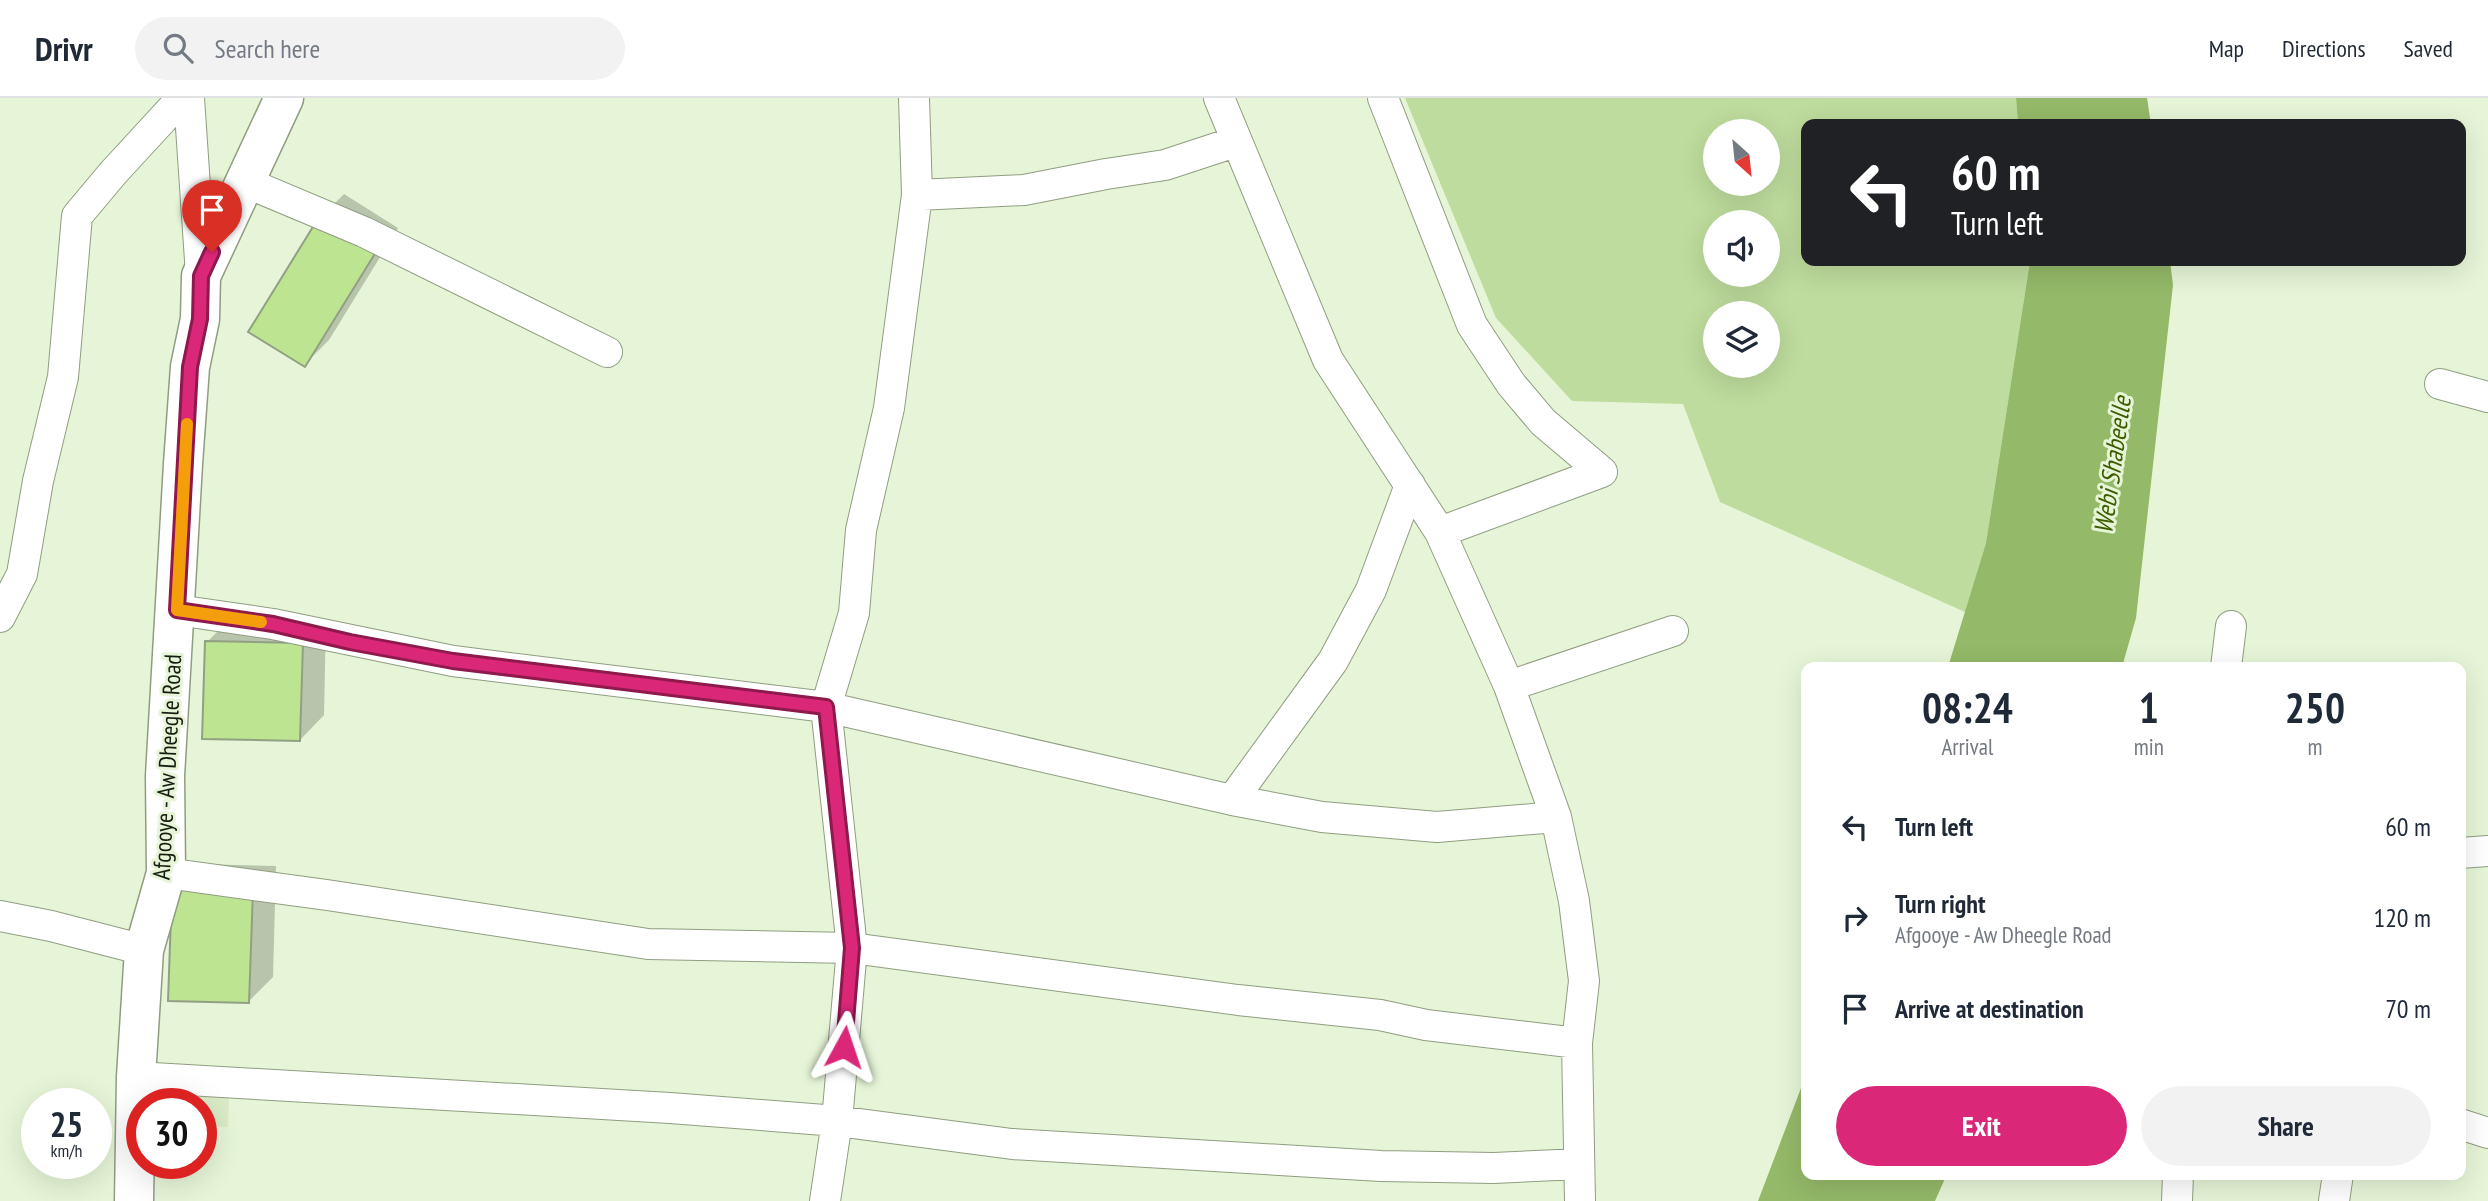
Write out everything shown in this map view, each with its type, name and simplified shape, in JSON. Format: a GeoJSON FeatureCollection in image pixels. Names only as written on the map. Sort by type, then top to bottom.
{"type":"FeatureCollection","features":[{"type":"Feature","properties":{"kind":"main road","name":"Afgooye - Aw Dheegle Road"},"geometry":{"type":"LineString","coordinates":[[134,1201],[136,1077],[144,950],[166,873],[165,776],[190,367],[200,319],[201,276],[284,98]]}},
{"type":"Feature","properties":{"kind":"street"},"geometry":{"type":"LineString","coordinates":[[0,617],[22,574],[38,481],[62,377],[77,216],[182,98]]}},
{"type":"Feature","properties":{"kind":"street"},"geometry":{"type":"LineString","coordinates":[[189,98],[201,276]]}},
{"type":"Feature","properties":{"kind":"street"},"geometry":{"type":"LineString","coordinates":[[825,1201],[837,1121],[852,948],[826,707],[854,613],[861,530],[889,408],[917,195],[914,98]]}},
{"type":"Feature","properties":{"kind":"street"},"geometry":{"type":"LineString","coordinates":[[1219,98],[1235,142],[1328,360],[1440,532],[1509,686],[1556,817],[1574,901],[1584,981],[1577,1043],[1580,1201]]}},
{"type":"Feature","properties":{"kind":"street"},"geometry":{"type":"LineString","coordinates":[[1383,98],[1472,325],[1511,384],[1543,422],[1602,472],[1440,532]]}},
{"type":"Feature","properties":{"kind":"street"},"geometry":{"type":"LineString","coordinates":[[917,195],[1024,190],[1165,165],[1235,142]]}},
{"type":"Feature","properties":{"kind":"street"},"geometry":{"type":"LineString","coordinates":[[245,182],[364,232],[607,352]]}},
{"type":"Feature","properties":{"kind":"street"},"geometry":{"type":"LineString","coordinates":[[2440,384],[2488,397]]}},
{"type":"Feature","properties":{"kind":"street"},"geometry":{"type":"LineString","coordinates":[[1232,800],[1333,661],[1371,590],[1410,485]]}},
{"type":"Feature","properties":{"kind":"street"},"geometry":{"type":"LineString","coordinates":[[177,610],[273,624],[350,642],[453,661],[826,707],[1232,800],[1322,817],[1437,827],[1556,817]]}},
{"type":"Feature","properties":{"kind":"street"},"geometry":{"type":"LineString","coordinates":[[2227,662],[2231,626]]}},
{"type":"Feature","properties":{"kind":"street"},"geometry":{"type":"LineString","coordinates":[[1509,686],[1673,631]]}},
{"type":"Feature","properties":{"kind":"street"},"geometry":{"type":"LineString","coordinates":[[2466,853],[2488,851]]}},
{"type":"Feature","properties":{"kind":"street"},"geometry":{"type":"LineString","coordinates":[[166,873],[648,944],[852,948],[1238,1000],[1380,1015],[1426,1025],[1577,1043]]}},
{"type":"Feature","properties":{"kind":"street"},"geometry":{"type":"LineString","coordinates":[[0,916],[144,950]]}},
{"type":"Feature","properties":{"kind":"street"},"geometry":{"type":"LineString","coordinates":[[136,1077],[308,1089],[536,1099],[837,1121],[1012,1144],[1381,1166],[1494,1168],[1579,1164]]}},
{"type":"Feature","properties":{"kind":"street"},"geometry":{"type":"LineString","coordinates":[[2466,1126],[2488,1133]]}},
{"type":"Feature","properties":{"kind":"street"},"geometry":{"type":"LineString","coordinates":[[2177,1201],[2178,1180]]}},
{"type":"Feature","properties":{"kind":"street"},"geometry":{"type":"LineString","coordinates":[[2334,1201],[2337,1180]]}},
{"type":"Feature","properties":{"kind":"shaded area"},"geometry":{"type":"Polygon","coordinates":[[[1405,98],[2016,98],[2018,119],[1801,119],[1801,266],[2029,266],[1986,543],[1965,612],[1720,502],[1683,404],[1572,401],[1496,318],[1405,98]]]}},
{"type":"Feature","properties":{"kind":"shaded area"},"geometry":{"type":"Polygon","coordinates":[[[217,1094],[229,1094],[228,1127],[217,1127],[217,1094]]]}},
{"type":"Feature","properties":{"kind":"water"},"geometry":{"type":"Polygon","coordinates":[[[2016,98],[2147,98],[2150,119],[2018,119],[2016,98]]]}},
{"type":"Feature","properties":{"kind":"water","name":"Webi Shabeelle"},"geometry":{"type":"Polygon","coordinates":[[[2029,266],[2171,266],[2173,285],[2136,618],[2123,662],[1950,662],[1986,543],[2029,266]]]}},
{"type":"Feature","properties":{"kind":"water"},"geometry":{"type":"Polygon","coordinates":[[[1801,1088],[1801,1180],[1944,1180],[1935,1201],[1758,1201],[1801,1088]]]}},
{"type":"Feature","properties":{"kind":"building"},"geometry":{"type":"Polygon","coordinates":[[[319,217],[376,252],[305,367],[248,332],[319,217]]]}},
{"type":"Feature","properties":{"kind":"building"},"geometry":{"type":"Polygon","coordinates":[[[205,641],[303,643],[300,741],[202,739],[205,641]]]}},
{"type":"Feature","properties":{"kind":"building"},"geometry":{"type":"Polygon","coordinates":[[[172,888],[253,890],[249,1003],[168,1001],[172,888]]]}},
{"type":"Feature","properties":{"kind":"slow traffic"},"geometry":{"type":"LineString","coordinates":[[187,424],[177,610],[261,622]]}},
{"type":"Feature","properties":{"kind":"route"},"geometry":{"type":"LineString","coordinates":[[212,252],[201,276],[200,319],[190,367],[177,610],[273,624],[350,642],[453,661],[826,707],[852,948],[844,1047]]}}]}
